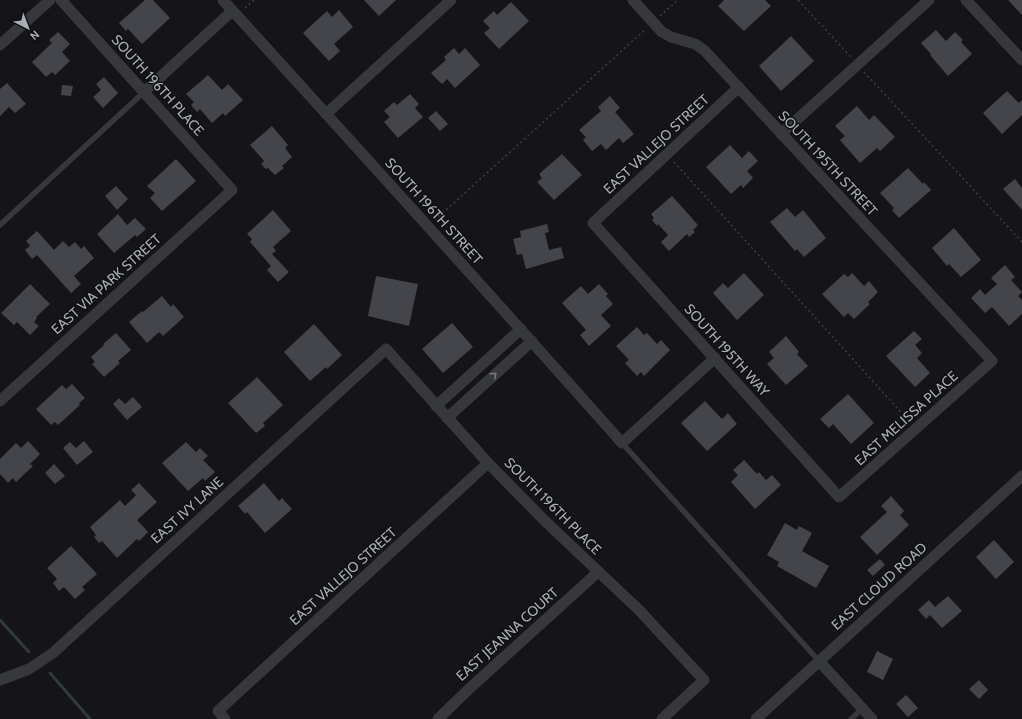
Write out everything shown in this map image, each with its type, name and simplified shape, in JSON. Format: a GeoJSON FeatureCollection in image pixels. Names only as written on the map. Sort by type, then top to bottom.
{"type":"FeatureCollection","features":[{"type":"Feature","properties":{"kind":"street"},"geometry":{"type":"LineString","coordinates":[[0,46],[50,0]]}},
{"type":"Feature","properties":{"kind":"street","name":"SOUTH 196TH PLACE"},"geometry":{"type":"LineString","coordinates":[[61,0],[232,190]]}},
{"type":"Feature","properties":{"kind":"street","name":"SOUTH 196TH STREET"},"geometry":{"type":"LineString","coordinates":[[222,0],[532,341],[622,443]]}},
{"type":"Feature","properties":{"kind":"street"},"geometry":{"type":"LineString","coordinates":[[326,114],[451,0]]}},
{"type":"Feature","properties":{"kind":"street","name":"SOUTH 195TH STREET"},"geometry":{"type":"LineString","coordinates":[[633,0],[662,32],[671,37],[695,44],[704,50],[992,361]]}},
{"type":"Feature","properties":{"kind":"street"},"geometry":{"type":"LineString","coordinates":[[781,134],[929,0]]}},
{"type":"Feature","properties":{"kind":"street"},"geometry":{"type":"LineString","coordinates":[[966,0],[1022,60]]}},
{"type":"Feature","properties":{"kind":"street"},"geometry":{"type":"LineString","coordinates":[[144,92],[235,13]]}},
{"type":"Feature","properties":{"kind":"street","name":"EAST VALLEJO STREET"},"geometry":{"type":"LineString","coordinates":[[593,222],[739,87]]}},
{"type":"Feature","properties":{"kind":"street","name":"EAST VIA PARK STREET"},"geometry":{"type":"LineString","coordinates":[[0,401],[232,190]]}},
{"type":"Feature","properties":{"kind":"street","name":"SOUTH 195TH WAY"},"geometry":{"type":"LineString","coordinates":[[593,222],[840,497]]}},
{"type":"Feature","properties":{"kind":"street"},"geometry":{"type":"LineString","coordinates":[[436,406],[521,329]]}},
{"type":"Feature","properties":{"kind":"street"},"geometry":{"type":"LineString","coordinates":[[447,418],[532,341]]}},
{"type":"Feature","properties":{"kind":"street","name":"SOUTH 196TH PLACE"},"geometry":{"type":"LineString","coordinates":[[386,349],[488,463],[545,521],[639,610],[704,680],[662,719]]}},
{"type":"Feature","properties":{"kind":"street","name":"EAST IVY LANE"},"geometry":{"type":"LineString","coordinates":[[0,680],[29,669],[42,662],[53,653],[386,349]]}},
{"type":"Feature","properties":{"kind":"street"},"geometry":{"type":"LineString","coordinates":[[622,443],[715,358]]}},
{"type":"Feature","properties":{"kind":"street","name":"EAST MELISSA PLACE"},"geometry":{"type":"LineString","coordinates":[[840,497],[992,361]]}},
{"type":"Feature","properties":{"kind":"street"},"geometry":{"type":"LineString","coordinates":[[462,383],[472,395]]}},
{"type":"Feature","properties":{"kind":"street","name":"EAST VALLEJO STREET"},"geometry":{"type":"LineString","coordinates":[[221,715],[488,463]]}},
{"type":"Feature","properties":{"kind":"street","name":"EAST CLOUD ROAD"},"geometry":{"type":"LineString","coordinates":[[756,719],[1022,476]]}},
{"type":"Feature","properties":{"kind":"street","name":"EAST JEANNA COURT"},"geometry":{"type":"LineString","coordinates":[[438,719],[598,572]]}},
{"type":"Feature","properties":{"kind":"street"},"geometry":{"type":"LineString","coordinates":[[819,661],[872,719]]}},
{"type":"Feature","properties":{"kind":"lane"},"geometry":{"type":"LineString","coordinates":[[0,224],[144,92]]}},
{"type":"Feature","properties":{"kind":"lane"},"geometry":{"type":"LineString","coordinates":[[622,443],[819,661]]}},
{"type":"Feature","properties":{"kind":"lane"},"geometry":{"type":"LineString","coordinates":[[851,719],[862,708]]}},
{"type":"Feature","properties":{"kind":"path"},"geometry":{"type":"LineString","coordinates":[[235,13],[254,0]]}},
{"type":"Feature","properties":{"kind":"path"},"geometry":{"type":"LineString","coordinates":[[428,227],[678,0]]}},
{"type":"Feature","properties":{"kind":"path"},"geometry":{"type":"LineString","coordinates":[[798,0],[1022,242]]}},
{"type":"Feature","properties":{"kind":"path"},"geometry":{"type":"LineString","coordinates":[[667,154],[916,429]]}},
{"type":"Feature","properties":{"kind":"building"},"geometry":{"type":"Polygon","coordinates":[[[145,0],[153,0],[170,18],[142,44],[128,29],[126,31],[119,23],[145,0]]]}},
{"type":"Feature","properties":{"kind":"building"},"geometry":{"type":"Polygon","coordinates":[[[364,0],[396,0],[379,16],[364,0]]]}},
{"type":"Feature","properties":{"kind":"building"},"geometry":{"type":"Polygon","coordinates":[[[724,0],[765,0],[771,6],[744,31],[718,6],[724,0]]]}},
{"type":"Feature","properties":{"kind":"building"},"geometry":{"type":"Polygon","coordinates":[[[1008,0],[1022,0],[1022,15],[1008,0]]]}},
{"type":"Feature","properties":{"kind":"building"},"geometry":{"type":"Polygon","coordinates":[[[511,2],[529,21],[499,49],[484,33],[490,28],[483,21],[494,11],[497,15],[511,2]]]}},
{"type":"Feature","properties":{"kind":"building"},"geometry":{"type":"Polygon","coordinates":[[[339,10],[353,27],[334,44],[340,51],[329,61],[303,33],[327,11],[332,17],[339,10]]]}},
{"type":"Feature","properties":{"kind":"building"},"geometry":{"type":"Polygon","coordinates":[[[936,30],[946,41],[955,32],[963,40],[961,42],[972,54],[948,76],[921,43],[936,30]]]}},
{"type":"Feature","properties":{"kind":"building"},"geometry":{"type":"Polygon","coordinates":[[[58,32],[70,44],[62,52],[70,61],[55,75],[52,72],[46,77],[32,62],[52,43],[49,40],[58,32]]]}},
{"type":"Feature","properties":{"kind":"building"},"geometry":{"type":"Polygon","coordinates":[[[791,36],[814,61],[781,91],[759,66],[791,36]]]}},
{"type":"Feature","properties":{"kind":"building"},"geometry":{"type":"Polygon","coordinates":[[[454,48],[459,54],[465,48],[480,65],[455,88],[447,79],[442,84],[431,73],[446,60],[444,57],[454,48]]]}},
{"type":"Feature","properties":{"kind":"building"},"geometry":{"type":"Polygon","coordinates":[[[208,75],[222,90],[228,84],[243,100],[225,116],[223,113],[212,123],[200,109],[197,112],[191,105],[194,102],[186,94],[208,75]]]}},
{"type":"Feature","properties":{"kind":"building"},"geometry":{"type":"Polygon","coordinates":[[[104,77],[118,93],[103,108],[93,97],[101,90],[96,84],[104,77]]]}},
{"type":"Feature","properties":{"kind":"building"},"geometry":{"type":"Polygon","coordinates":[[[7,83],[26,104],[15,113],[9,107],[0,116],[0,89],[7,83]]]}},
{"type":"Feature","properties":{"kind":"building"},"geometry":{"type":"Polygon","coordinates":[[[62,85],[73,86],[71,96],[61,95],[62,85]]]}},
{"type":"Feature","properties":{"kind":"building"},"geometry":{"type":"Polygon","coordinates":[[[1007,91],[1019,103],[1022,100],[1022,115],[1002,134],[983,113],[1007,91]]]}},
{"type":"Feature","properties":{"kind":"building"},"geometry":{"type":"Polygon","coordinates":[[[410,94],[419,104],[415,108],[423,117],[398,138],[384,122],[390,117],[384,111],[394,102],[397,105],[410,94]]]}},
{"type":"Feature","properties":{"kind":"building"},"geometry":{"type":"Polygon","coordinates":[[[610,96],[620,108],[615,112],[634,134],[623,143],[619,138],[606,150],[601,144],[592,151],[583,140],[586,137],[579,130],[601,111],[598,107],[610,96]]]}},
{"type":"Feature","properties":{"kind":"building"},"geometry":{"type":"Polygon","coordinates":[[[857,106],[869,120],[874,115],[895,137],[880,151],[877,148],[860,163],[840,140],[845,136],[835,126],[857,106]]]}},
{"type":"Feature","properties":{"kind":"building"},"geometry":{"type":"Polygon","coordinates":[[[436,111],[448,124],[440,131],[428,118],[436,111]]]}},
{"type":"Feature","properties":{"kind":"building"},"geometry":{"type":"Polygon","coordinates":[[[272,126],[288,145],[285,148],[292,157],[282,166],[284,168],[275,175],[261,164],[264,161],[250,145],[272,126]]]}},
{"type":"Feature","properties":{"kind":"building"},"geometry":{"type":"Polygon","coordinates":[[[730,145],[742,158],[749,151],[758,161],[747,171],[753,178],[743,188],[741,185],[731,194],[706,167],[730,145]]]}},
{"type":"Feature","properties":{"kind":"building"},"geometry":{"type":"Polygon","coordinates":[[[562,154],[582,175],[554,200],[537,182],[542,178],[539,174],[562,154]]]}},
{"type":"Feature","properties":{"kind":"building"},"geometry":{"type":"Polygon","coordinates":[[[176,159],[196,181],[162,211],[150,198],[155,193],[147,186],[176,159]]]}},
{"type":"Feature","properties":{"kind":"building"},"geometry":{"type":"Polygon","coordinates":[[[908,168],[931,190],[899,218],[892,210],[894,208],[880,193],[908,168]]]}},
{"type":"Feature","properties":{"kind":"building"},"geometry":{"type":"Polygon","coordinates":[[[1015,179],[1022,188],[1022,210],[1003,189],[1015,179]]]}},
{"type":"Feature","properties":{"kind":"building"},"geometry":{"type":"Polygon","coordinates":[[[116,186],[128,199],[117,210],[105,196],[116,186]]]}},
{"type":"Feature","properties":{"kind":"building"},"geometry":{"type":"Polygon","coordinates":[[[672,196],[698,225],[693,230],[695,232],[689,237],[687,234],[669,251],[661,242],[668,235],[652,220],[654,218],[651,214],[672,196]]]}},
{"type":"Feature","properties":{"kind":"building"},"geometry":{"type":"Polygon","coordinates":[[[787,208],[795,217],[803,210],[826,238],[804,257],[797,249],[795,251],[770,222],[787,208]]]}},
{"type":"Feature","properties":{"kind":"building"},"geometry":{"type":"Polygon","coordinates":[[[273,210],[291,231],[273,247],[276,251],[272,254],[289,272],[278,282],[267,270],[271,266],[250,242],[252,239],[247,234],[273,210]]]}},
{"type":"Feature","properties":{"kind":"building"},"geometry":{"type":"Polygon","coordinates":[[[118,214],[127,225],[135,218],[146,229],[137,237],[135,235],[114,253],[97,234],[118,214]]]}},
{"type":"Feature","properties":{"kind":"building"},"geometry":{"type":"Polygon","coordinates":[[[547,224],[549,232],[545,233],[549,250],[561,247],[564,258],[526,269],[522,254],[517,255],[513,239],[521,237],[520,231],[547,224]]]}},
{"type":"Feature","properties":{"kind":"building"},"geometry":{"type":"Polygon","coordinates":[[[954,228],[981,260],[961,277],[949,264],[947,266],[932,248],[954,228]]]}},
{"type":"Feature","properties":{"kind":"building"},"geometry":{"type":"Polygon","coordinates":[[[37,231],[54,250],[63,241],[69,247],[75,242],[81,249],[84,246],[94,258],[74,276],[81,284],[71,293],[37,255],[32,259],[25,250],[30,246],[26,241],[37,231]]]}},
{"type":"Feature","properties":{"kind":"building"},"geometry":{"type":"Polygon","coordinates":[[[1005,265],[1015,277],[1011,280],[1022,292],[1018,296],[1022,300],[1022,314],[1009,326],[992,307],[985,313],[971,298],[980,289],[985,295],[997,284],[991,278],[1005,265]]]}},
{"type":"Feature","properties":{"kind":"building"},"geometry":{"type":"Polygon","coordinates":[[[744,273],[764,295],[737,320],[713,293],[723,283],[728,288],[744,273]]]}},
{"type":"Feature","properties":{"kind":"building"},"geometry":{"type":"Polygon","coordinates":[[[852,273],[864,286],[869,281],[878,292],[868,302],[870,304],[854,319],[848,313],[844,317],[822,294],[844,274],[848,277],[852,273]]]}},
{"type":"Feature","properties":{"kind":"building"},"geometry":{"type":"Polygon","coordinates":[[[376,276],[418,284],[409,326],[368,316],[376,276]]]}},
{"type":"Feature","properties":{"kind":"building"},"geometry":{"type":"Polygon","coordinates":[[[30,284],[50,304],[36,317],[37,318],[34,322],[39,326],[30,335],[17,322],[14,325],[1,313],[30,284]]]}},
{"type":"Feature","properties":{"kind":"building"},"geometry":{"type":"Polygon","coordinates":[[[599,284],[608,294],[606,296],[613,304],[601,315],[611,326],[589,346],[580,335],[586,330],[562,303],[581,286],[588,294],[599,284]]]}},
{"type":"Feature","properties":{"kind":"building"},"geometry":{"type":"Polygon","coordinates":[[[162,296],[171,307],[173,304],[184,317],[163,336],[159,332],[147,343],[129,322],[162,296]]]}},
{"type":"Feature","properties":{"kind":"building"},"geometry":{"type":"Polygon","coordinates":[[[452,323],[473,347],[443,373],[422,349],[452,323]]]}},
{"type":"Feature","properties":{"kind":"building"},"geometry":{"type":"Polygon","coordinates":[[[314,324],[342,355],[327,369],[326,367],[310,381],[284,352],[314,324]]]}},
{"type":"Feature","properties":{"kind":"building"},"geometry":{"type":"Polygon","coordinates":[[[637,327],[644,335],[647,333],[657,344],[661,340],[670,350],[644,376],[641,372],[637,376],[625,363],[629,360],[616,346],[637,327]]]}},
{"type":"Feature","properties":{"kind":"building"},"geometry":{"type":"Polygon","coordinates":[[[914,331],[922,339],[915,345],[922,353],[917,358],[930,373],[915,387],[886,356],[914,331]]]}},
{"type":"Feature","properties":{"kind":"building"},"geometry":{"type":"Polygon","coordinates":[[[116,333],[131,350],[118,361],[120,363],[104,377],[92,364],[95,362],[91,357],[116,333]]]}},
{"type":"Feature","properties":{"kind":"building"},"geometry":{"type":"Polygon","coordinates":[[[786,336],[799,352],[797,354],[808,366],[786,385],[767,364],[774,358],[769,352],[786,336]]]}},
{"type":"Feature","properties":{"kind":"building"},"geometry":{"type":"Polygon","coordinates":[[[257,377],[283,405],[263,423],[265,426],[256,433],[228,403],[257,377]]]}},
{"type":"Feature","properties":{"kind":"building"},"geometry":{"type":"Polygon","coordinates":[[[72,384],[85,398],[79,403],[80,405],[58,425],[55,422],[51,425],[36,409],[62,385],[66,389],[72,384]]]}},
{"type":"Feature","properties":{"kind":"building"},"geometry":{"type":"Polygon","coordinates":[[[848,394],[874,423],[851,444],[833,424],[829,428],[820,419],[848,394]]]}},
{"type":"Feature","properties":{"kind":"building"},"geometry":{"type":"Polygon","coordinates":[[[133,397],[142,407],[127,420],[113,404],[119,398],[125,404],[133,397]]]}},
{"type":"Feature","properties":{"kind":"building"},"geometry":{"type":"Polygon","coordinates":[[[705,401],[722,419],[728,413],[737,424],[707,451],[681,423],[705,401]]]}},
{"type":"Feature","properties":{"kind":"building"},"geometry":{"type":"Polygon","coordinates":[[[28,441],[40,454],[30,464],[33,466],[16,482],[13,478],[8,483],[0,474],[0,459],[16,443],[21,448],[28,441]]]}},
{"type":"Feature","properties":{"kind":"building"},"geometry":{"type":"Polygon","coordinates":[[[84,441],[93,452],[77,465],[63,448],[70,442],[76,448],[84,441]]]}},
{"type":"Feature","properties":{"kind":"building"},"geometry":{"type":"Polygon","coordinates":[[[186,442],[196,452],[200,448],[208,456],[203,460],[215,472],[205,481],[203,478],[188,491],[162,463],[186,442]]]}},
{"type":"Feature","properties":{"kind":"building"},"geometry":{"type":"Polygon","coordinates":[[[744,460],[757,474],[759,472],[766,480],[772,475],[781,485],[755,509],[731,482],[738,475],[733,470],[744,460]]]}},
{"type":"Feature","properties":{"kind":"building"},"geometry":{"type":"Polygon","coordinates":[[[54,464],[65,476],[55,484],[45,473],[54,464]]]}},
{"type":"Feature","properties":{"kind":"building"},"geometry":{"type":"Polygon","coordinates":[[[139,483],[157,502],[137,520],[148,532],[139,541],[137,539],[117,558],[102,541],[99,543],[94,537],[96,535],[90,527],[120,500],[125,506],[136,495],[131,490],[139,483]]]}},
{"type":"Feature","properties":{"kind":"building"},"geometry":{"type":"Polygon","coordinates":[[[264,483],[279,501],[282,498],[292,509],[265,533],[247,512],[245,514],[238,506],[264,483]]]}},
{"type":"Feature","properties":{"kind":"building"},"geometry":{"type":"Polygon","coordinates":[[[891,496],[904,511],[900,515],[909,525],[877,555],[860,537],[887,512],[881,506],[891,496]]]}},
{"type":"Feature","properties":{"kind":"building"},"geometry":{"type":"Polygon","coordinates":[[[785,523],[797,530],[799,526],[812,533],[802,551],[829,566],[816,588],[777,566],[779,562],[767,555],[785,523]]]}},
{"type":"Feature","properties":{"kind":"building"},"geometry":{"type":"Polygon","coordinates":[[[994,540],[1014,562],[996,579],[976,557],[994,540]]]}},
{"type":"Feature","properties":{"kind":"building"},"geometry":{"type":"Polygon","coordinates":[[[71,546],[97,574],[82,587],[85,590],[75,599],[64,587],[59,591],[53,583],[57,579],[47,568],[71,546]]]}},
{"type":"Feature","properties":{"kind":"building"},"geometry":{"type":"Polygon","coordinates":[[[880,559],[885,565],[873,576],[867,570],[880,559]]]}},
{"type":"Feature","properties":{"kind":"building"},"geometry":{"type":"Polygon","coordinates":[[[948,596],[962,611],[942,628],[930,615],[926,619],[918,610],[929,600],[935,607],[948,596]]]}},
{"type":"Feature","properties":{"kind":"building"},"geometry":{"type":"Polygon","coordinates":[[[877,651],[893,659],[883,680],[867,672],[877,651]]]}},
{"type":"Feature","properties":{"kind":"building"},"geometry":{"type":"Polygon","coordinates":[[[979,680],[988,690],[979,699],[969,689],[979,680]]]}},
{"type":"Feature","properties":{"kind":"building"},"geometry":{"type":"Polygon","coordinates":[[[906,695],[918,708],[908,717],[896,704],[906,695]]]}},
{"type":"Feature","properties":{"kind":"waterway"},"geometry":{"type":"LineString","coordinates":[[0,620],[29,652]]}},
{"type":"Feature","properties":{"kind":"waterway"},"geometry":{"type":"LineString","coordinates":[[50,673],[90,719]]}}]}
